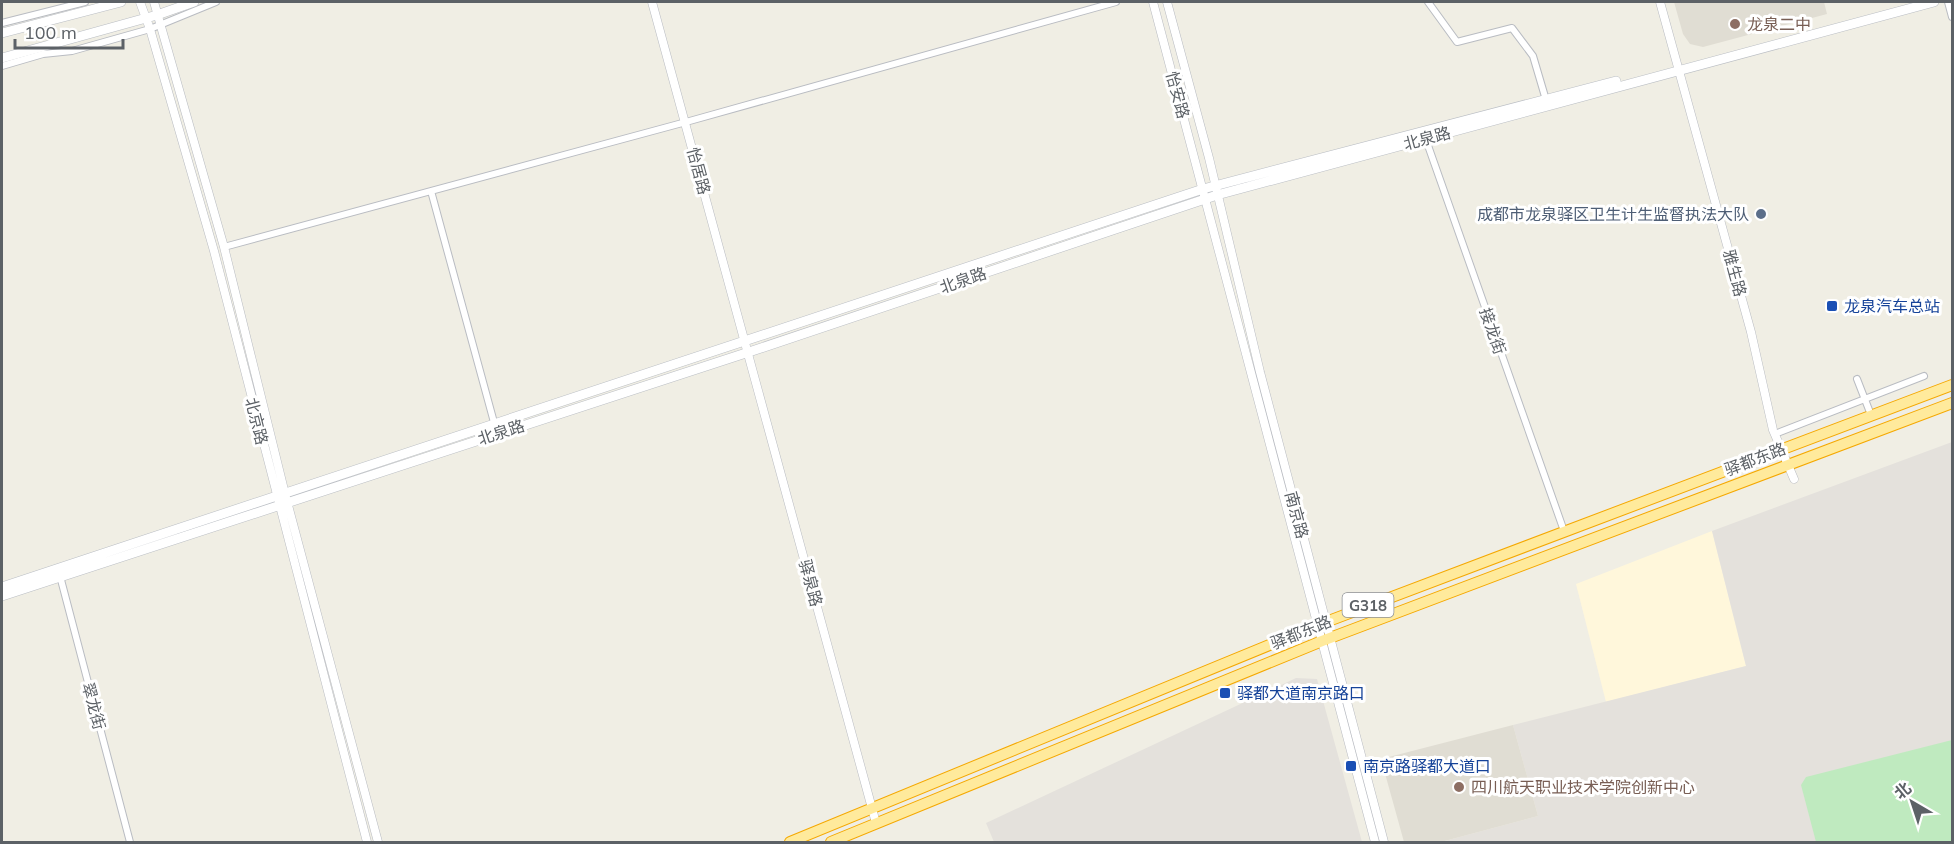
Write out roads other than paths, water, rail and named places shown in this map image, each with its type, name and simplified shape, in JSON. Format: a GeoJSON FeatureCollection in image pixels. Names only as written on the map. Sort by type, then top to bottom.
{"type":"FeatureCollection","features":[{"type":"Feature","properties":{"kind":"highway","name":"驿都东路"},"geometry":{"type":"LineString","coordinates":[[790,843],[1322,623],[1953,385]]}},
{"type":"Feature","properties":{"kind":"highway","name":"驿都东路"},"geometry":{"type":"LineString","coordinates":[[831,843],[1326,640],[1953,403]]}},
{"type":"Feature","properties":{"kind":"main road"},"geometry":{"type":"LineString","coordinates":[[2,33],[121,2]]}},
{"type":"Feature","properties":{"kind":"main road"},"geometry":{"type":"LineString","coordinates":[[2,58],[157,15],[194,2]]}},
{"type":"Feature","properties":{"kind":"main road","name":"北泉路"},"geometry":{"type":"LineString","coordinates":[[1424,135],[1546,100],[1680,68],[1914,2]]}},
{"type":"Feature","properties":{"kind":"main road","name":"北泉路"},"geometry":{"type":"LineString","coordinates":[[496,429],[746,341],[1216,190],[1934,2]]}},
{"type":"Feature","properties":{"kind":"main road","name":"北泉路"},"geometry":{"type":"LineString","coordinates":[[2,587],[59,572],[496,429],[749,352],[1204,194]]}},
{"type":"Feature","properties":{"kind":"main road","name":"北泉路"},"geometry":{"type":"LineString","coordinates":[[2,596],[59,572]]}},
{"type":"Feature","properties":{"kind":"street"},"geometry":{"type":"LineString","coordinates":[[2,23],[85,2]]}},
{"type":"Feature","properties":{"kind":"street","name":"北京路"},"geometry":{"type":"LineString","coordinates":[[140,2],[150,29],[214,251],[378,843]]}},
{"type":"Feature","properties":{"kind":"street","name":"北京路"},"geometry":{"type":"LineString","coordinates":[[154,2],[224,247],[282,499],[368,843]]}},
{"type":"Feature","properties":{"kind":"street"},"geometry":{"type":"LineString","coordinates":[[2,66],[43,54],[72,51],[161,26],[216,2]]}},
{"type":"Feature","properties":{"kind":"street","name":"怡居路"},"geometry":{"type":"LineString","coordinates":[[652,2],[746,341]]}},
{"type":"Feature","properties":{"kind":"street"},"geometry":{"type":"LineString","coordinates":[[224,247],[686,122],[1116,2]]}},
{"type":"Feature","properties":{"kind":"street","name":"怡安路"},"geometry":{"type":"LineString","coordinates":[[1153,2],[1322,623]]}},
{"type":"Feature","properties":{"kind":"street","name":"怡安路"},"geometry":{"type":"LineString","coordinates":[[1167,2],[1216,190]]}},
{"type":"Feature","properties":{"kind":"street"},"geometry":{"type":"LineString","coordinates":[[1428,2],[1457,42],[1512,28],[1533,56],[1546,100]]}},
{"type":"Feature","properties":{"kind":"street","name":"雅生路"},"geometry":{"type":"LineString","coordinates":[[1660,2],[1751,332],[1775,434],[1794,479]]}},
{"type":"Feature","properties":{"kind":"street"},"geometry":{"type":"LineString","coordinates":[[1948,2],[1953,17]]}},
{"type":"Feature","properties":{"kind":"street","name":"接龙街"},"geometry":{"type":"LineString","coordinates":[[1424,135],[1564,531]]}},
{"type":"Feature","properties":{"kind":"street","name":"南京路"},"geometry":{"type":"LineString","coordinates":[[1216,190],[1326,640],[1384,843]]}},
{"type":"Feature","properties":{"kind":"street"},"geometry":{"type":"LineString","coordinates":[[431,191],[496,429]]}},
{"type":"Feature","properties":{"kind":"street","name":"驿泉路"},"geometry":{"type":"LineString","coordinates":[[746,341],[876,824]]}},
{"type":"Feature","properties":{"kind":"street"},"geometry":{"type":"LineString","coordinates":[[1775,434],[1924,376]]}},
{"type":"Feature","properties":{"kind":"street"},"geometry":{"type":"LineString","coordinates":[[1857,379],[1871,415]]}},
{"type":"Feature","properties":{"kind":"street","name":"翠龙街"},"geometry":{"type":"LineString","coordinates":[[59,572],[130,843]]}},
{"type":"Feature","properties":{"kind":"street"},"geometry":{"type":"LineString","coordinates":[[1326,640],[1375,843]]}},
{"type":"Feature","properties":{"kind":"place","name":"龙泉二中"},"geometry":{"type":"Point","coordinates":[1735,24]}},
{"type":"Feature","properties":{"kind":"place","name":"成都市龙泉驿区卫生计生监督执法大队"},"geometry":{"type":"Point","coordinates":[1761,214]}},
{"type":"Feature","properties":{"kind":"place","name":"龙泉汽车总站"},"geometry":{"type":"Point","coordinates":[1832,306]}},
{"type":"Feature","properties":{"kind":"place","name":"驿都大道南京路口"},"geometry":{"type":"Point","coordinates":[1225,693]}},
{"type":"Feature","properties":{"kind":"place","name":"南京路驿都大道口"},"geometry":{"type":"Point","coordinates":[1351,766]}},
{"type":"Feature","properties":{"kind":"place","name":"四川航天职业技术学院创新中心"},"geometry":{"type":"Point","coordinates":[1459,787]}}]}
